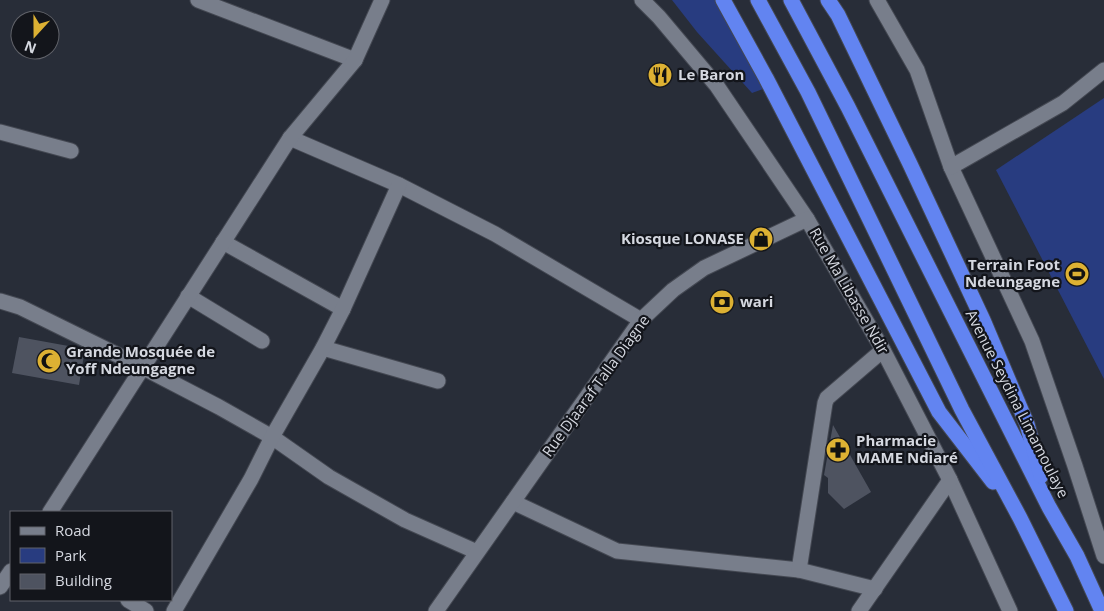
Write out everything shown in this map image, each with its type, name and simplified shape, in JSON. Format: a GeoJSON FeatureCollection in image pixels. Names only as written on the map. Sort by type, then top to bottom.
{"type":"FeatureCollection","features":[{"type":"Feature","properties":{"kind":"highway"},"geometry":{"type":"LineString","coordinates":[[723,0],[766,78],[939,412],[1020,518]]}},
{"type":"Feature","properties":{"kind":"highway"},"geometry":{"type":"LineString","coordinates":[[758,0],[808,92],[962,410],[1020,518],[1066,611]]}},
{"type":"Feature","properties":{"kind":"highway","name":"Avenue Seydina Limamoulaye"},"geometry":{"type":"LineString","coordinates":[[791,0],[858,125],[1049,507],[1077,556],[1102,611]]}},
{"type":"Feature","properties":{"kind":"highway"},"geometry":{"type":"LineString","coordinates":[[828,0],[838,15],[983,320],[1027,424],[1049,507]]}},
{"type":"Feature","properties":{"kind":"street"},"geometry":{"type":"LineString","coordinates":[[198,0],[356,60]]}},
{"type":"Feature","properties":{"kind":"street"},"geometry":{"type":"LineString","coordinates":[[51,511],[290,138],[356,60],[382,0]]}},
{"type":"Feature","properties":{"kind":"street","name":"Rue Ma Libasse Ndir"},"geometry":{"type":"LineString","coordinates":[[642,0],[659,17],[717,86],[807,219],[882,350],[950,480],[1010,611]]}},
{"type":"Feature","properties":{"kind":"street"},"geometry":{"type":"LineString","coordinates":[[877,0],[916,70],[951,167],[1032,341],[1076,466],[1104,556]]}},
{"type":"Feature","properties":{"kind":"street"},"geometry":{"type":"LineString","coordinates":[[951,167],[1063,103],[1104,70]]}},
{"type":"Feature","properties":{"kind":"street"},"geometry":{"type":"LineString","coordinates":[[0,132],[70,151]]}},
{"type":"Feature","properties":{"kind":"street"},"geometry":{"type":"LineString","coordinates":[[290,138],[399,185],[495,234],[641,320]]}},
{"type":"Feature","properties":{"kind":"street"},"geometry":{"type":"LineString","coordinates":[[174,611],[251,479],[272,437],[323,348],[399,185]]}},
{"type":"Feature","properties":{"kind":"street","name":"Rue Djaaraf Talla Diagne"},"geometry":{"type":"LineString","coordinates":[[436,611],[641,320],[673,290],[704,268],[807,219]]}},
{"type":"Feature","properties":{"kind":"street"},"geometry":{"type":"LineString","coordinates":[[223,242],[342,309]]}},
{"type":"Feature","properties":{"kind":"street"},"geometry":{"type":"LineString","coordinates":[[188,296],[262,340]]}},
{"type":"Feature","properties":{"kind":"street"},"geometry":{"type":"LineString","coordinates":[[0,301],[20,307],[219,407],[272,437],[329,477],[405,520],[478,552]]}},
{"type":"Feature","properties":{"kind":"street"},"geometry":{"type":"LineString","coordinates":[[323,348],[438,381]]}},
{"type":"Feature","properties":{"kind":"street"},"geometry":{"type":"LineString","coordinates":[[799,570],[825,403],[827,398],[882,350]]}},
{"type":"Feature","properties":{"kind":"street"},"geometry":{"type":"LineString","coordinates":[[859,611],[950,480]]}},
{"type":"Feature","properties":{"kind":"street"},"geometry":{"type":"LineString","coordinates":[[513,502],[617,551],[799,570],[875,589]]}},
{"type":"Feature","properties":{"kind":"street"},"geometry":{"type":"LineString","coordinates":[[0,587],[10,572]]}},
{"type":"Feature","properties":{"kind":"street"},"geometry":{"type":"LineString","coordinates":[[130,601],[146,611]]}},
{"type":"Feature","properties":{"kind":"green space"},"geometry":{"type":"Polygon","coordinates":[[[672,0],[716,0],[763,89],[752,93],[697,32],[672,0]]]}},
{"type":"Feature","properties":{"kind":"green space","name":"Terrain Foot Ndeungagne"},"geometry":{"type":"Polygon","coordinates":[[[1104,98],[1104,379],[996,170],[1104,98]]]}},
{"type":"Feature","properties":{"kind":"building","name":"Grande Mosquée de Yoff Ndeungagne"},"geometry":{"type":"Polygon","coordinates":[[[19,337],[85,349],[79,385],[12,373],[19,337]]]}},
{"type":"Feature","properties":{"kind":"building","name":"Pharmacie MAME Ndiaré"},"geometry":{"type":"Polygon","coordinates":[[[833,425],[871,492],[844,509],[828,493],[828,478],[824,475],[833,425]]]}},
{"type":"Feature","properties":{"kind":"place","name":"Le Baron"},"geometry":{"type":"Point","coordinates":[660,75]}},
{"type":"Feature","properties":{"kind":"place","name":"Kiosque LONASE"},"geometry":{"type":"Point","coordinates":[761,239]}},
{"type":"Feature","properties":{"kind":"place","name":"Terrain Foot Ndeungagne"},"geometry":{"type":"Point","coordinates":[1077,274]}},
{"type":"Feature","properties":{"kind":"place","name":"wari"},"geometry":{"type":"Point","coordinates":[722,302]}},
{"type":"Feature","properties":{"kind":"place","name":"Grande Mosquée de Yoff Ndeungagne"},"geometry":{"type":"Point","coordinates":[49,361]}},
{"type":"Feature","properties":{"kind":"place","name":"Pharmacie MAME Ndiaré"},"geometry":{"type":"Point","coordinates":[838,450]}}]}
